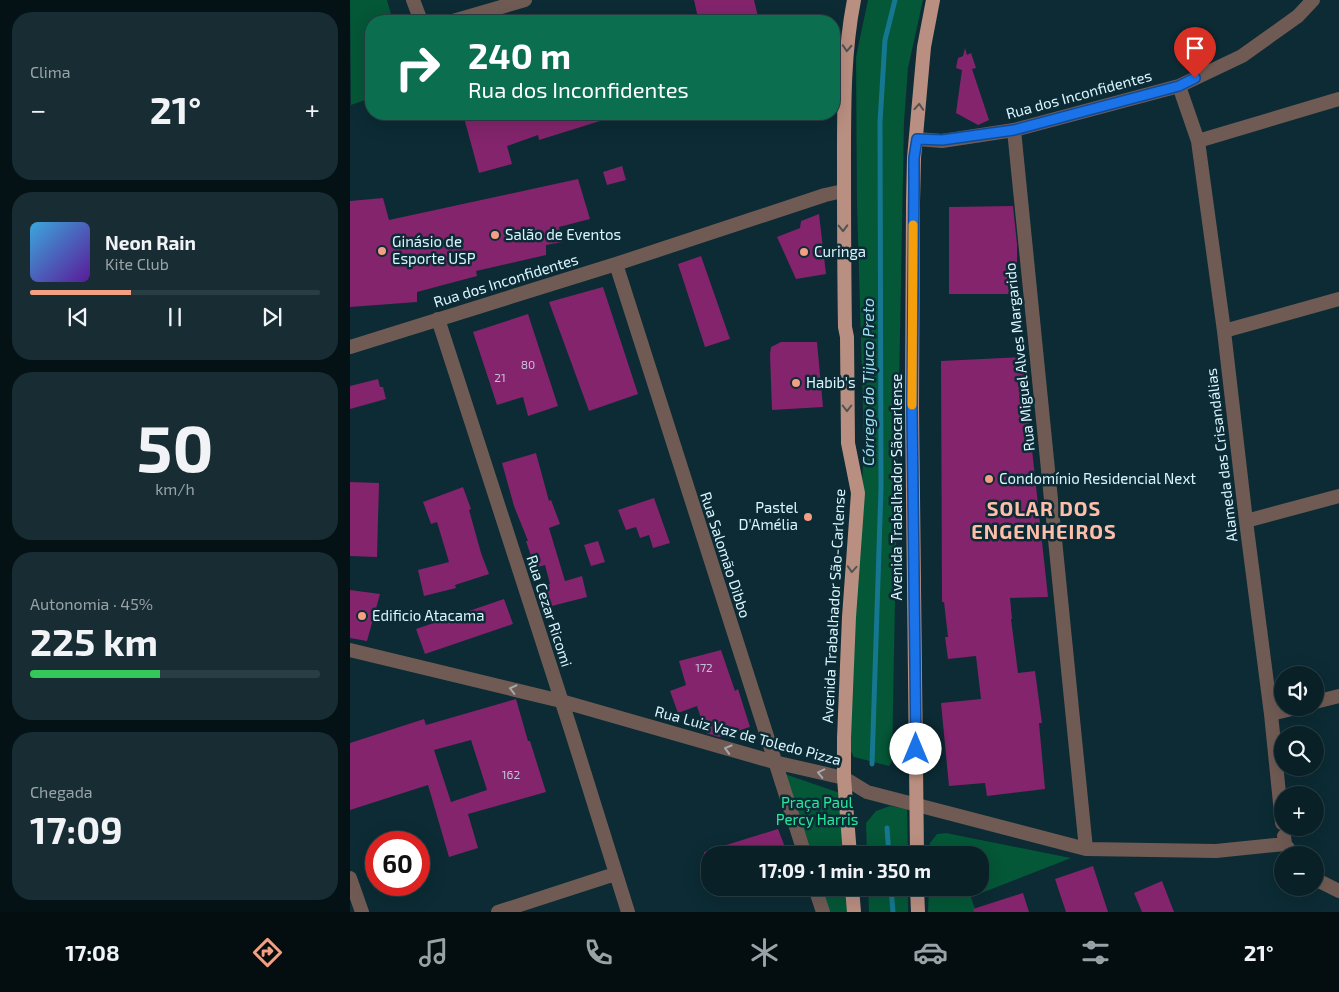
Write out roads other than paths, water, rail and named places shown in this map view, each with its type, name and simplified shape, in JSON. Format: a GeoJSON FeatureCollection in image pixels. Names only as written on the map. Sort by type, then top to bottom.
{"type":"FeatureCollection","features":[{"type":"Feature","properties":{"kind":"main road","name":"Avenida Trabalhador São-Carlense"},"geometry":{"type":"LineString","coordinates":[[849,846],[844,778],[845,692],[858,493],[848,443],[847,428],[847,337],[845,327],[843,191],[844,101],[848,32],[854,0]]}},
{"type":"Feature","properties":{"kind":"main road","name":"Avenida Trabalhador Sãocarlense"},"geometry":{"type":"LineString","coordinates":[[917,846],[912,406],[914,158],[924,47],[933,0]]}},
{"type":"Feature","properties":{"kind":"main road"},"geometry":{"type":"LineString","coordinates":[[853,896],[854,912]]}},
{"type":"Feature","properties":{"kind":"main road"},"geometry":{"type":"LineString","coordinates":[[917,896],[918,912]]}},
{"type":"Feature","properties":{"kind":"street"},"geometry":{"type":"LineString","coordinates":[[413,0],[419,15]]}},
{"type":"Feature","properties":{"kind":"street"},"geometry":{"type":"LineString","coordinates":[[474,15],[525,0]]}},
{"type":"Feature","properties":{"kind":"street","name":"Rua dos Inconfidentes"},"geometry":{"type":"LineString","coordinates":[[917,139],[942,140],[1014,130],[1179,86],[1242,56],[1298,16],[1313,0]]}},
{"type":"Feature","properties":{"kind":"street","name":"Alameda das Crisandálias"},"geometry":{"type":"LineString","coordinates":[[1179,86],[1198,141],[1224,331],[1278,786]]}},
{"type":"Feature","properties":{"kind":"street"},"geometry":{"type":"LineString","coordinates":[[1198,141],[1339,99]]}},
{"type":"Feature","properties":{"kind":"street","name":"Rua Miguel Alves Margarido"},"geometry":{"type":"LineString","coordinates":[[1014,130],[1086,849]]}},
{"type":"Feature","properties":{"kind":"street","name":"Rua dos Inconfidentes"},"geometry":{"type":"LineString","coordinates":[[350,347],[616,264],[825,194],[843,191]]}},
{"type":"Feature","properties":{"kind":"street","name":"Rua Salomão Dibbo"},"geometry":{"type":"LineString","coordinates":[[616,264],[802,846]]}},
{"type":"Feature","properties":{"kind":"street"},"geometry":{"type":"LineString","coordinates":[[1224,331],[1339,299]]}},
{"type":"Feature","properties":{"kind":"street","name":"Rua Cezar Ricomi"},"geometry":{"type":"LineString","coordinates":[[438,319],[628,912]]}},
{"type":"Feature","properties":{"kind":"street"},"geometry":{"type":"LineString","coordinates":[[1246,521],[1339,496]]}},
{"type":"Feature","properties":{"kind":"street","name":"Rua Luiz Vaz de Toledo Pizza"},"geometry":{"type":"LineString","coordinates":[[350,650],[561,701],[774,762],[844,778],[867,792],[1086,849],[1274,850]]}},
{"type":"Feature","properties":{"kind":"street"},"geometry":{"type":"LineString","coordinates":[[1324,700],[1339,696]]}},
{"type":"Feature","properties":{"kind":"street"},"geometry":{"type":"LineString","coordinates":[[498,912],[615,874]]}},
{"type":"Feature","properties":{"kind":"street"},"geometry":{"type":"LineString","coordinates":[[350,878],[362,912]]}},
{"type":"Feature","properties":{"kind":"street"},"geometry":{"type":"LineString","coordinates":[[1324,883],[1339,890]]}},
{"type":"Feature","properties":{"kind":"street"},"geometry":{"type":"LineString","coordinates":[[818,896],[823,912]]}},
{"type":"Feature","properties":{"kind":"waterway","name":"Córrego do Tijuco Preto"},"geometry":{"type":"LineString","coordinates":[[872,764],[881,488],[880,122],[885,40],[895,0]]}},
{"type":"Feature","properties":{"kind":"waterway","name":"Córrego do Tijuco Preto"},"geometry":{"type":"LineString","coordinates":[[887,828],[888,846]]}},
{"type":"Feature","properties":{"kind":"waterway","name":"Córrego do Tijuco Preto"},"geometry":{"type":"LineString","coordinates":[[892,896],[893,912]]}},
{"type":"Feature","properties":{"kind":"place","name":"Salão de Eventos"},"geometry":{"type":"Point","coordinates":[495,235]}},
{"type":"Feature","properties":{"kind":"place","name":"Ginásio de Esporte USP"},"geometry":{"type":"Point","coordinates":[382,251]}},
{"type":"Feature","properties":{"kind":"place","name":"Curinga"},"geometry":{"type":"Point","coordinates":[804,252]}},
{"type":"Feature","properties":{"kind":"place","name":"Habib's"},"geometry":{"type":"Point","coordinates":[796,383]}},
{"type":"Feature","properties":{"kind":"place","name":"Condomínio Residencial Next"},"geometry":{"type":"Point","coordinates":[989,479]}},
{"type":"Feature","properties":{"kind":"place","name":"Pastel D'Amélia"},"geometry":{"type":"Point","coordinates":[808,517]}},
{"type":"Feature","properties":{"kind":"place","name":"Edificio Atacama"},"geometry":{"type":"Point","coordinates":[362,616]}},
{"type":"Feature","properties":{"kind":"district","name":"SOLAR DOS ENGENHEIROS"},"geometry":{"type":"Point","coordinates":[1044,520]}},
{"type":"Feature","properties":{"kind":"park label","name":"Praça Paul Percy Harris"},"geometry":{"type":"Point","coordinates":[817,812]}}]}
